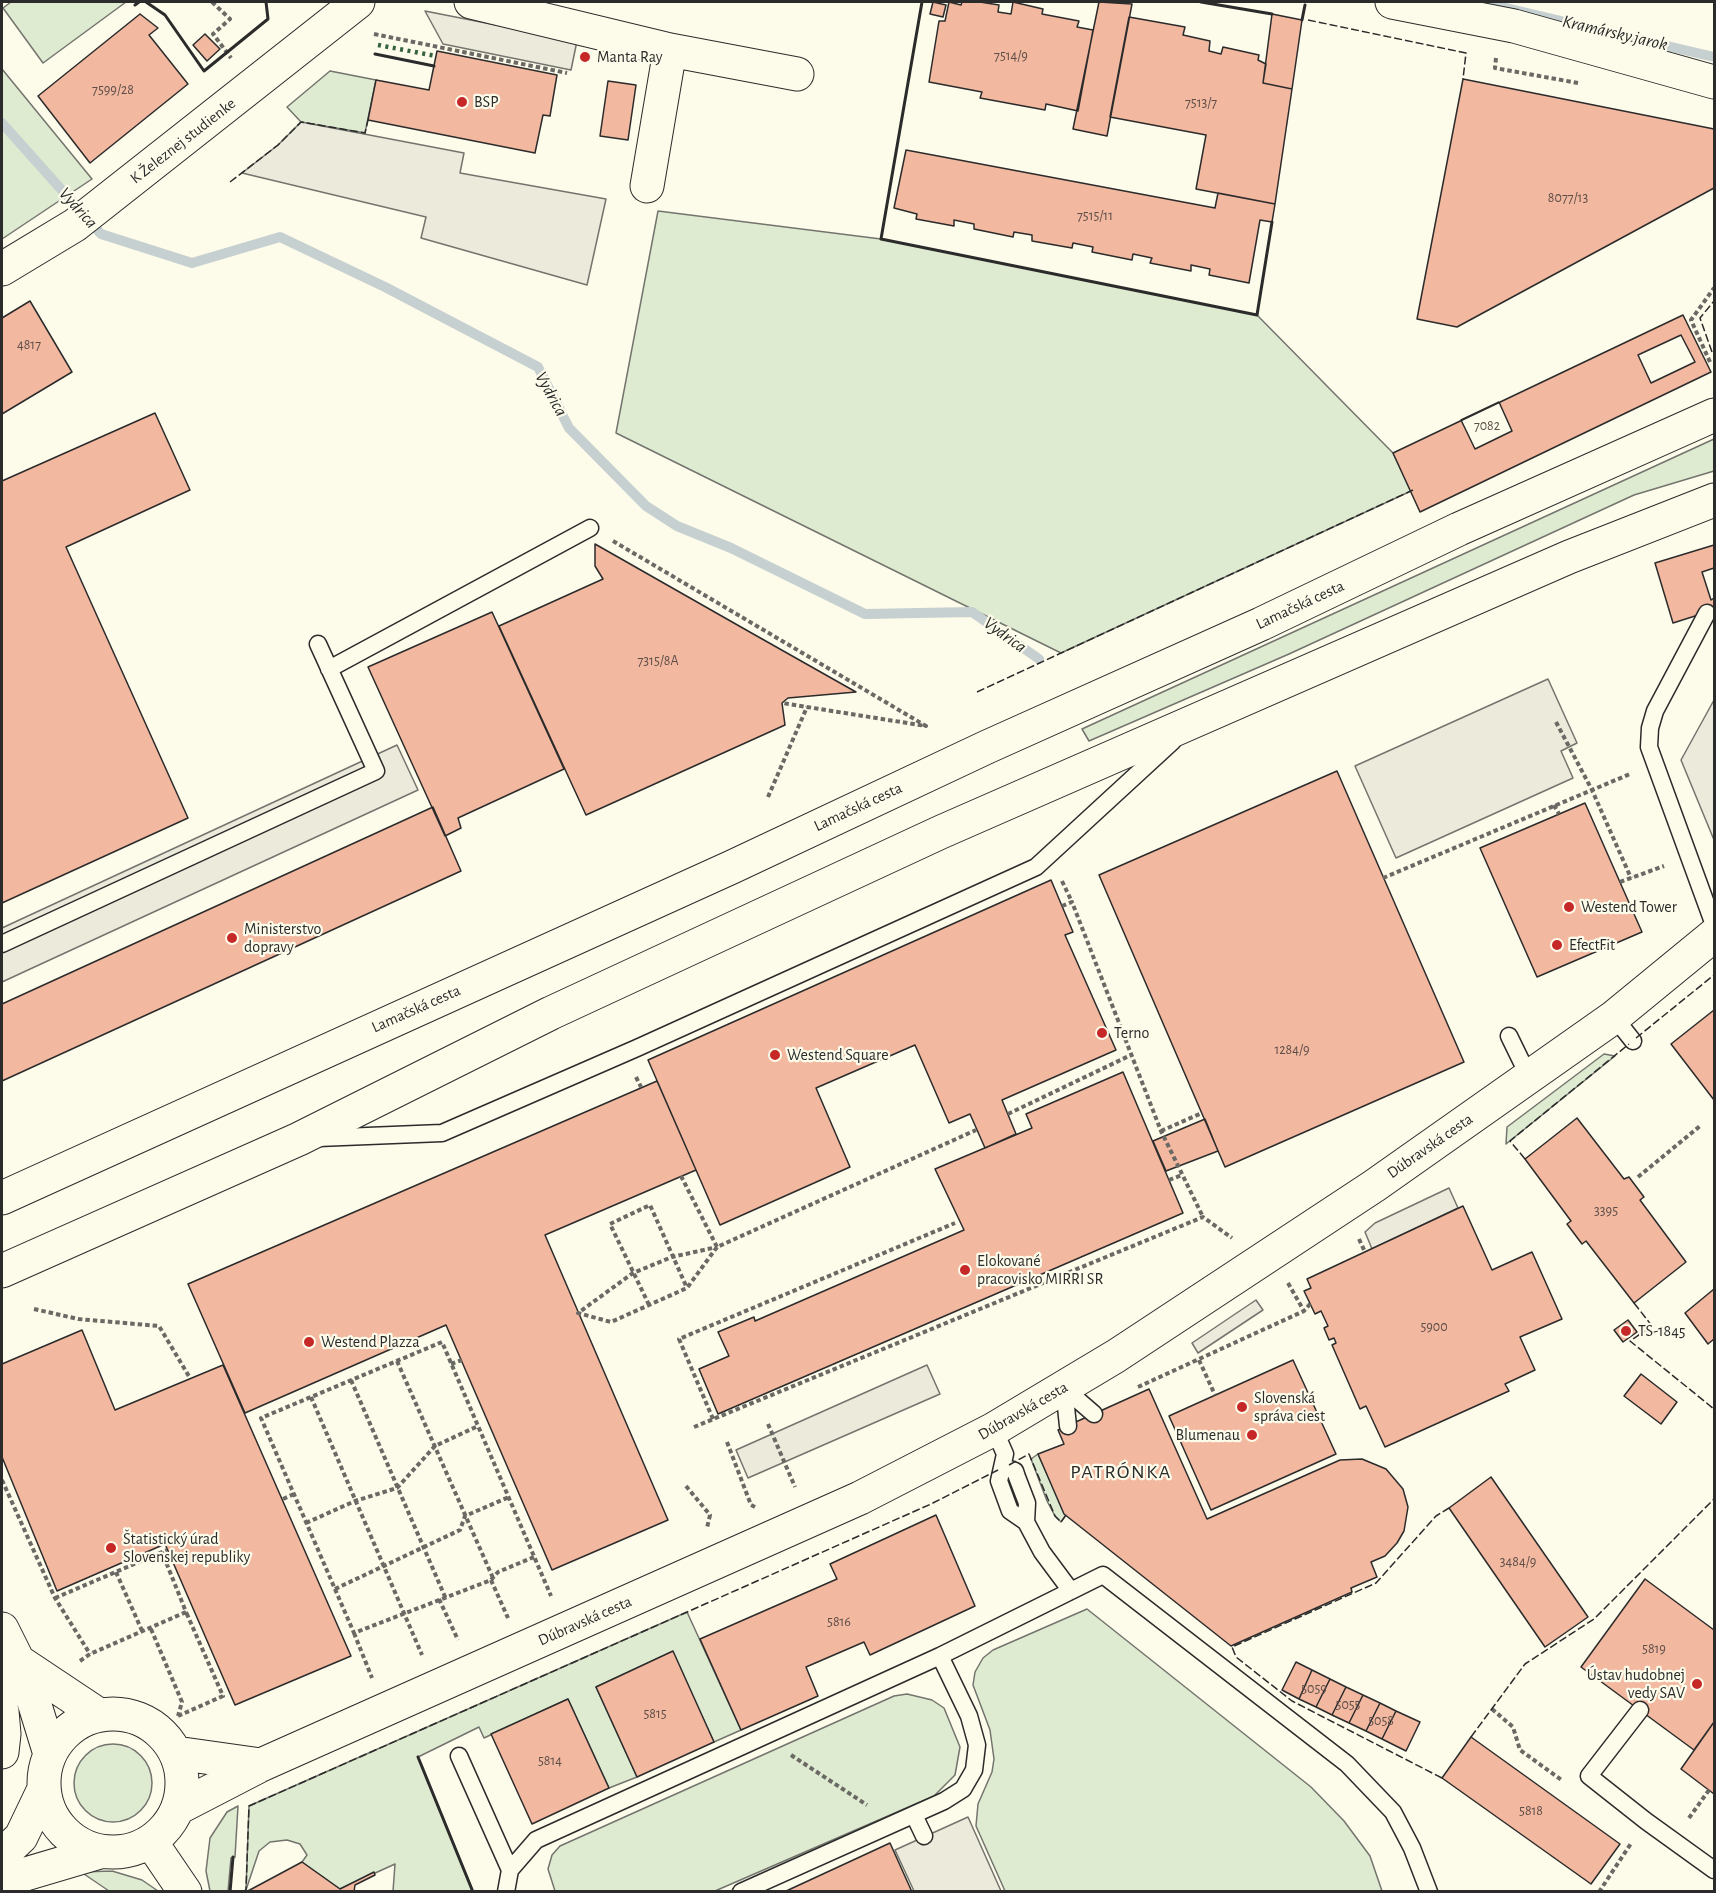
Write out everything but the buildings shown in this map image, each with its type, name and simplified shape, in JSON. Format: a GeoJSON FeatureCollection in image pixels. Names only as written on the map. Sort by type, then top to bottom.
{"type":"FeatureCollection","features":[{"type":"Feature","properties":{"kind":"street","name":"K Železnej studienke"},"geometry":{"type":"LineString","coordinates":[[2,269],[75,225],[358,2]]}},
{"type":"Feature","properties":{"kind":"street"},"geometry":{"type":"LineString","coordinates":[[471,2],[670,50],[796,74]]}},
{"type":"Feature","properties":{"kind":"street"},"geometry":{"type":"LineString","coordinates":[[1392,2],[1514,26],[1714,82]]}},
{"type":"Feature","properties":{"kind":"street"},"geometry":{"type":"LineString","coordinates":[[647,186],[670,50]]}},
{"type":"Feature","properties":{"kind":"street","name":"Lamačská cesta"},"geometry":{"type":"LineString","coordinates":[[11,1188],[732,867],[987,747],[1261,624],[1459,529],[1714,415]]}},
{"type":"Feature","properties":{"kind":"street"},"geometry":{"type":"LineString","coordinates":[[2,1271],[299,1139],[551,1013],[941,832],[1569,557],[1714,500]]}},
{"type":"Feature","properties":{"kind":"street","name":"Dúbravská cesta"},"geometry":{"type":"LineString","coordinates":[[178,1808],[261,1765],[860,1498],[994,1429],[1064,1388],[1261,1263],[1529,1077],[1623,1029],[1714,935]]}},
{"type":"Feature","properties":{"kind":"street"},"geometry":{"type":"LineString","coordinates":[[2,1701],[11,1647]]}},
{"type":"Feature","properties":{"kind":"street"},"geometry":{"type":"LineString","coordinates":[[11,1647],[99,1715]]}},
{"type":"Feature","properties":{"kind":"street"},"geometry":{"type":"LineString","coordinates":[[11,1647],[30,1689],[50,1754]]}},
{"type":"Feature","properties":{"kind":"street"},"geometry":{"type":"LineString","coordinates":[[2,1711],[4,1734],[2,1752]]}},
{"type":"Feature","properties":{"kind":"street"},"geometry":{"type":"LineString","coordinates":[[2,1881],[100,1852],[126,1851],[151,1842],[167,1827],[178,1808],[182,1790],[182,1771],[176,1753],[162,1734],[144,1721],[122,1714],[99,1715],[79,1722],[62,1736],[50,1754],[44,1771],[44,1789],[49,1811],[61,1830],[79,1844],[100,1852]]}},
{"type":"Feature","properties":{"kind":"street"},"geometry":{"type":"LineString","coordinates":[[176,1753],[261,1765]]}},
{"type":"Feature","properties":{"kind":"street"},"geometry":{"type":"LineString","coordinates":[[2,1855],[21,1837],[44,1789]]}},
{"type":"Feature","properties":{"kind":"street"},"geometry":{"type":"LineString","coordinates":[[151,1842],[185,1892]]}},
{"type":"Feature","properties":{"kind":"lane"},"geometry":{"type":"LineString","coordinates":[[329,669],[590,528]]}},
{"type":"Feature","properties":{"kind":"lane"},"geometry":{"type":"LineString","coordinates":[[1707,613],[1655,711],[1650,728],[1649,747],[1653,765],[1690,856],[1714,925]]}},
{"type":"Feature","properties":{"kind":"lane"},"geometry":{"type":"LineString","coordinates":[[2,944],[376,771],[318,644]]}},
{"type":"Feature","properties":{"kind":"lane"},"geometry":{"type":"LineString","coordinates":[[299,1139],[442,1133],[637,1048],[1036,867],[1197,719]]}},
{"type":"Feature","properties":{"kind":"lane"},"geometry":{"type":"LineString","coordinates":[[1509,1036],[1529,1077]]}},
{"type":"Feature","properties":{"kind":"lane"},"geometry":{"type":"LineString","coordinates":[[1064,1388],[1094,1414]]}},
{"type":"Feature","properties":{"kind":"lane"},"geometry":{"type":"LineString","coordinates":[[1064,1388],[1068,1426]]}},
{"type":"Feature","properties":{"kind":"lane"},"geometry":{"type":"LineString","coordinates":[[994,1429],[1005,1454],[1004,1467],[1015,1471],[1027,1503],[1026,1522],[1042,1552],[1071,1591]]}},
{"type":"Feature","properties":{"kind":"lane"},"geometry":{"type":"LineString","coordinates":[[506,1892],[510,1870],[536,1840],[940,1656],[1103,1575],[1347,1764],[1393,1812],[1412,1848],[1429,1892]]}},
{"type":"Feature","properties":{"kind":"lane"},"geometry":{"type":"LineString","coordinates":[[741,1892],[914,1815],[963,1789],[974,1770],[977,1745],[969,1716],[940,1656]]}},
{"type":"Feature","properties":{"kind":"lane"},"geometry":{"type":"LineString","coordinates":[[1640,1710],[1589,1776],[1714,1870]]}},
{"type":"Feature","properties":{"kind":"lane"},"geometry":{"type":"LineString","coordinates":[[459,1756],[510,1870]]}},
{"type":"Feature","properties":{"kind":"lane"},"geometry":{"type":"LineString","coordinates":[[914,1815],[924,1836]]}},
{"type":"Feature","properties":{"kind":"path"},"geometry":{"type":"LineString","coordinates":[[212,2],[230,19],[213,34],[235,63]]}},
{"type":"Feature","properties":{"kind":"path"},"geometry":{"type":"LineString","coordinates":[[373,34],[567,73]]}},
{"type":"Feature","properties":{"kind":"path"},"geometry":{"type":"LineString","coordinates":[[1710,362],[1691,321],[1714,288]]}},
{"type":"Feature","properties":{"kind":"path"},"geometry":{"type":"LineString","coordinates":[[590,528],[926,726],[783,704]]}},
{"type":"Feature","properties":{"kind":"path"},"geometry":{"type":"LineString","coordinates":[[768,797],[807,707]]}},
{"type":"Feature","properties":{"kind":"path"},"geometry":{"type":"LineString","coordinates":[[1556,722],[1592,790],[1631,878]]}},
{"type":"Feature","properties":{"kind":"path"},"geometry":{"type":"LineString","coordinates":[[1383,878],[1653,765]]}},
{"type":"Feature","properties":{"kind":"path"},"geometry":{"type":"LineString","coordinates":[[1554,805],[1559,814]]}},
{"type":"Feature","properties":{"kind":"path"},"geometry":{"type":"LineString","coordinates":[[1620,882],[1690,856]]}},
{"type":"Feature","properties":{"kind":"path"},"geometry":{"type":"LineString","coordinates":[[1059,876],[1072,902],[1161,1131],[1182,1175],[1203,1217],[1236,1241]]}},
{"type":"Feature","properties":{"kind":"path"},"geometry":{"type":"LineString","coordinates":[[1062,906],[1072,902]]}},
{"type":"Feature","properties":{"kind":"path"},"geometry":{"type":"LineString","coordinates":[[1008,1114],[1131,1055]]}},
{"type":"Feature","properties":{"kind":"path"},"geometry":{"type":"LineString","coordinates":[[1161,1131],[1202,1113]]}},
{"type":"Feature","properties":{"kind":"path"},"geometry":{"type":"LineString","coordinates":[[1638,1177],[1700,1126]]}},
{"type":"Feature","properties":{"kind":"path"},"geometry":{"type":"LineString","coordinates":[[717,1247],[687,1288],[611,1323],[578,1312],[633,1273],[672,1257],[717,1247],[976,1130]]}},
{"type":"Feature","properties":{"kind":"path"},"geometry":{"type":"LineString","coordinates":[[1169,1180],[1182,1175]]}},
{"type":"Feature","properties":{"kind":"path"},"geometry":{"type":"LineString","coordinates":[[681,1176],[717,1247]]}},
{"type":"Feature","properties":{"kind":"path"},"geometry":{"type":"LineString","coordinates":[[649,1305],[610,1224],[650,1205],[687,1288]]}},
{"type":"Feature","properties":{"kind":"path"},"geometry":{"type":"LineString","coordinates":[[694,1427],[1203,1217]]}},
{"type":"Feature","properties":{"kind":"path"},"geometry":{"type":"LineString","coordinates":[[713,1419],[679,1340],[955,1223]]}},
{"type":"Feature","properties":{"kind":"path"},"geometry":{"type":"LineString","coordinates":[[1287,1282],[1304,1311]]}},
{"type":"Feature","properties":{"kind":"path"},"geometry":{"type":"LineString","coordinates":[[1134,1388],[1304,1311],[1310,1304]]}},
{"type":"Feature","properties":{"kind":"path"},"geometry":{"type":"LineString","coordinates":[[34,1309],[78,1319],[159,1326],[190,1378]]}},
{"type":"Feature","properties":{"kind":"path"},"geometry":{"type":"LineString","coordinates":[[374,1685],[261,1418],[442,1342],[555,1604]]}},
{"type":"Feature","properties":{"kind":"path"},"geometry":{"type":"LineString","coordinates":[[451,1364],[462,1360]]}},
{"type":"Feature","properties":{"kind":"path"},"geometry":{"type":"LineString","coordinates":[[1199,1360],[1215,1395]]}},
{"type":"Feature","properties":{"kind":"path"},"geometry":{"type":"LineString","coordinates":[[397,1361],[511,1624]]}},
{"type":"Feature","properties":{"kind":"path"},"geometry":{"type":"LineString","coordinates":[[351,1380],[446,1599]]}},
{"type":"Feature","properties":{"kind":"path"},"geometry":{"type":"LineString","coordinates":[[310,1397],[425,1662]]}},
{"type":"Feature","properties":{"kind":"path"},"geometry":{"type":"LineString","coordinates":[[768,1424],[799,1496]]}},
{"type":"Feature","properties":{"kind":"path"},"geometry":{"type":"LineString","coordinates":[[306,1523],[355,1501],[397,1488],[435,1446],[478,1426]]}},
{"type":"Feature","properties":{"kind":"path"},"geometry":{"type":"LineString","coordinates":[[727,1442],[751,1505],[764,1512]]}},
{"type":"Feature","properties":{"kind":"path"},"geometry":{"type":"LineString","coordinates":[[2,1480],[55,1598],[90,1654]]}},
{"type":"Feature","properties":{"kind":"path"},"geometry":{"type":"LineString","coordinates":[[686,1486],[711,1515],[705,1537]]}},
{"type":"Feature","properties":{"kind":"path"},"geometry":{"type":"LineString","coordinates":[[283,1498],[294,1494]]}},
{"type":"Feature","properties":{"kind":"path"},"geometry":{"type":"LineString","coordinates":[[335,1589],[460,1530],[465,1516],[509,1497]]}},
{"type":"Feature","properties":{"kind":"path"},"geometry":{"type":"LineString","coordinates":[[55,1598],[168,1550]]}},
{"type":"Feature","properties":{"kind":"path"},"geometry":{"type":"LineString","coordinates":[[151,1629],[182,1702],[178,1716],[223,1695],[162,1552]]}},
{"type":"Feature","properties":{"kind":"path"},"geometry":{"type":"LineString","coordinates":[[354,1634],[403,1612],[446,1599],[492,1579],[498,1572],[534,1557]]}},
{"type":"Feature","properties":{"kind":"path"},"geometry":{"type":"LineString","coordinates":[[116,1572],[143,1633]]}},
{"type":"Feature","properties":{"kind":"path"},"geometry":{"type":"LineString","coordinates":[[440,1599],[461,1647]]}},
{"type":"Feature","properties":{"kind":"path"},"geometry":{"type":"LineString","coordinates":[[74,1665],[90,1654],[143,1633],[186,1612]]}},
{"type":"Feature","properties":{"kind":"path"},"geometry":{"type":"LineString","coordinates":[[789,1753],[876,1811]]}},
{"type":"Feature","properties":{"kind":"path"},"geometry":{"type":"LineString","coordinates":[[1673,1841],[1709,1790]]}},
{"type":"Feature","properties":{"kind":"path"},"geometry":{"type":"LineString","coordinates":[[1599,1892],[1646,1821]]}},
{"type":"Feature","properties":{"kind":"green space"},"geometry":{"type":"Polygon","coordinates":[[[11,2],[126,2],[43,63],[3,8],[11,2]]]}},
{"type":"Feature","properties":{"kind":"green space"},"geometry":{"type":"Polygon","coordinates":[[[2,69],[92,179],[2,239],[2,69]]]}},
{"type":"Feature","properties":{"kind":"green space"},"geometry":{"type":"Polygon","coordinates":[[[330,71],[376,80],[365,133],[301,122],[287,107],[330,71]]]}},
{"type":"Feature","properties":{"kind":"green space"},"geometry":{"type":"Polygon","coordinates":[[[658,211],[881,239],[1257,315],[1393,453],[1411,491],[1061,653],[616,433],[658,211]]]}},
{"type":"Feature","properties":{"kind":"green space"},"geometry":{"type":"Polygon","coordinates":[[[1714,439],[1714,471],[1634,495],[1289,654],[1089,741],[1082,729],[1714,439]]]}},
{"type":"Feature","properties":{"kind":"green space"},"geometry":{"type":"Polygon","coordinates":[[[1604,1054],[1615,1056],[1506,1144],[1507,1127],[1604,1054]]]}},
{"type":"Feature","properties":{"kind":"green space"},"geometry":{"type":"Polygon","coordinates":[[[1038,1454],[1066,1515],[1061,1522],[1047,1501],[1031,1459],[1038,1454]]]}},
{"type":"Feature","properties":{"kind":"green space"},"geometry":{"type":"Polygon","coordinates":[[[1087,1609],[1311,1787],[1344,1821],[1370,1856],[1382,1891],[1005,1891],[976,1826],[978,1804],[992,1772],[994,1759],[990,1730],[973,1685],[975,1672],[983,1658],[993,1650],[1087,1609]]]}},
{"type":"Feature","properties":{"kind":"green space"},"geometry":{"type":"Polygon","coordinates":[[[687,1612],[741,1730],[714,1742],[672,1652],[596,1687],[637,1777],[609,1788],[568,1699],[484,1738],[479,1727],[418,1757],[473,1891],[393,1891],[395,1864],[340,1889],[302,1862],[307,1855],[300,1844],[287,1840],[270,1842],[259,1851],[246,1890],[249,1806],[687,1612]]]}},
{"type":"Feature","properties":{"kind":"green space"},"geometry":{"type":"Polygon","coordinates":[[[907,1694],[932,1700],[944,1708],[960,1747],[955,1775],[934,1796],[715,1891],[555,1891],[548,1869],[552,1855],[560,1846],[894,1696],[907,1694]]]}},
{"type":"Feature","properties":{"kind":"green space"},"geometry":{"type":"Polygon","coordinates":[[[113,1744],[128,1747],[141,1755],[149,1768],[152,1783],[149,1798],[141,1811],[128,1819],[113,1822],[98,1819],[85,1811],[77,1798],[74,1783],[77,1768],[85,1755],[98,1747],[113,1744]]]}},
{"type":"Feature","properties":{"kind":"green space"},"geometry":{"type":"Polygon","coordinates":[[[238,1806],[235,1857],[231,1858],[228,1891],[210,1891],[206,1871],[210,1838],[227,1812],[238,1806]]]}},
{"type":"Feature","properties":{"kind":"green space"},"geometry":{"type":"Polygon","coordinates":[[[112,1871],[142,1880],[158,1891],[109,1891],[81,1872],[112,1871]]]}},
{"type":"Feature","properties":{"kind":"shaded area"},"geometry":{"type":"Polygon","coordinates":[[[425,11],[577,41],[571,70],[443,44],[425,11]]]}},
{"type":"Feature","properties":{"kind":"shaded area"},"geometry":{"type":"Polygon","coordinates":[[[301,122],[464,153],[460,173],[606,199],[587,285],[421,238],[426,217],[242,173],[278,145],[301,122]]]}},
{"type":"Feature","properties":{"kind":"shaded area"},"geometry":{"type":"Polygon","coordinates":[[[1548,679],[1577,743],[1561,751],[1573,778],[1396,858],[1355,766],[1548,679]]]}},
{"type":"Feature","properties":{"kind":"shaded area"},"geometry":{"type":"Polygon","coordinates":[[[1714,700],[1714,840],[1681,760],[1714,700]]]}},
{"type":"Feature","properties":{"kind":"shaded area"},"geometry":{"type":"Polygon","coordinates":[[[397,745],[418,790],[2,982],[2,928],[397,745]]]}},
{"type":"Feature","properties":{"kind":"shaded area"},"geometry":{"type":"Polygon","coordinates":[[[1449,1188],[1458,1208],[1372,1249],[1365,1232],[1375,1223],[1449,1188]]]}},
{"type":"Feature","properties":{"kind":"shaded area"},"geometry":{"type":"Polygon","coordinates":[[[1256,1300],[1263,1310],[1198,1353],[1192,1343],[1256,1300]]]}},
{"type":"Feature","properties":{"kind":"shaded area"},"geometry":{"type":"Polygon","coordinates":[[[927,1365],[940,1394],[748,1478],[736,1450],[927,1365]]]}},
{"type":"Feature","properties":{"kind":"shaded area"},"geometry":{"type":"Polygon","coordinates":[[[968,1817],[1001,1891],[914,1891],[895,1850],[968,1817]]]}},
{"type":"Feature","properties":{"kind":"waterway","name":"Kramársky jarok"},"geometry":{"type":"LineString","coordinates":[[1480,2],[1714,57]]}},
{"type":"Feature","properties":{"kind":"waterway","name":"Vydrica"},"geometry":{"type":"LineString","coordinates":[[2,123],[101,234],[192,263],[280,237],[385,287],[538,367],[569,428],[646,506],[677,526],[731,548],[865,614],[972,612],[1039,659]]}},
{"type":"Feature","properties":{"kind":"hedge"},"geometry":{"type":"LineString","coordinates":[[378,45],[436,56]]}},
{"type":"Feature","properties":{"kind":"fence"},"geometry":{"type":"LineString","coordinates":[[1308,20],[1466,53],[1463,79]]}},
{"type":"Feature","properties":{"kind":"fence"},"geometry":{"type":"LineString","coordinates":[[230,182],[278,145],[301,122],[365,133],[368,120]]}},
{"type":"Feature","properties":{"kind":"fence"},"geometry":{"type":"LineString","coordinates":[[1712,352],[1700,318],[1714,301]]}},
{"type":"Feature","properties":{"kind":"fence"},"geometry":{"type":"LineString","coordinates":[[977,692],[1413,490]]}},
{"type":"Feature","properties":{"kind":"fence"},"geometry":{"type":"LineString","coordinates":[[1636,1038],[1714,975]]}},
{"type":"Feature","properties":{"kind":"fence"},"geometry":{"type":"LineString","coordinates":[[1525,1159],[1510,1141],[1629,1044]]}},
{"type":"Feature","properties":{"kind":"fence"},"geometry":{"type":"LineString","coordinates":[[1634,1303],[1652,1326],[1630,1341],[1714,1409]]}},
{"type":"Feature","properties":{"kind":"fence"},"geometry":{"type":"LineString","coordinates":[[1009,1465],[1029,1454],[1055,1516],[1061,1522],[1066,1515]]}},
{"type":"Feature","properties":{"kind":"fence"},"geometry":{"type":"LineString","coordinates":[[242,1892],[246,1890],[249,1806],[931,1504],[998,1470]]}},
{"type":"Feature","properties":{"kind":"fence"},"geometry":{"type":"LineString","coordinates":[[1471,1737],[1525,1664],[1594,1619],[1714,1499]]}},
{"type":"Feature","properties":{"kind":"fence"},"geometry":{"type":"LineString","coordinates":[[1442,1778],[1292,1701],[1236,1657],[1232,1647],[1376,1583],[1436,1516],[1449,1508]]}},
{"type":"Feature","properties":{"kind":"wall"},"geometry":{"type":"LineString","coordinates":[[135,5],[139,2]]}},
{"type":"Feature","properties":{"kind":"wall"},"geometry":{"type":"LineString","coordinates":[[146,2],[165,15],[204,71],[268,19],[266,2]]}},
{"type":"Feature","properties":{"kind":"wall"},"geometry":{"type":"LineString","coordinates":[[922,2],[881,239],[1257,315],[1272,222]]}},
{"type":"Feature","properties":{"kind":"wall"},"geometry":{"type":"LineString","coordinates":[[1201,2],[1272,14]]}},
{"type":"Feature","properties":{"kind":"wall"},"geometry":{"type":"LineString","coordinates":[[1302,20],[1305,5]]}},
{"type":"Feature","properties":{"kind":"wall"},"geometry":{"type":"LineString","coordinates":[[375,54],[434,66]]}},
{"type":"Feature","properties":{"kind":"wall"},"geometry":{"type":"LineString","coordinates":[[418,1757],[473,1892]]}},
{"type":"Feature","properties":{"kind":"wall"},"geometry":{"type":"LineString","coordinates":[[230,1892],[233,1857]]}},
{"type":"Feature","properties":{"kind":"place","name":"Manta Ray"},"geometry":{"type":"Point","coordinates":[585,57]}},
{"type":"Feature","properties":{"kind":"place","name":"BSP"},"geometry":{"type":"Point","coordinates":[462,102]}},
{"type":"Feature","properties":{"kind":"place","name":"Westend Tower"},"geometry":{"type":"Point","coordinates":[1569,907]}},
{"type":"Feature","properties":{"kind":"place","name":"Ministerstvo dopravy"},"geometry":{"type":"Point","coordinates":[232,938]}},
{"type":"Feature","properties":{"kind":"place","name":"EfectFit"},"geometry":{"type":"Point","coordinates":[1557,945]}},
{"type":"Feature","properties":{"kind":"place","name":"Terno"},"geometry":{"type":"Point","coordinates":[1102,1033]}},
{"type":"Feature","properties":{"kind":"place","name":"Westend Square"},"geometry":{"type":"Point","coordinates":[775,1055]}},
{"type":"Feature","properties":{"kind":"place","name":"Elokované pracovisko MIRRI SR"},"geometry":{"type":"Point","coordinates":[965,1270]}},
{"type":"Feature","properties":{"kind":"place","name":"TS-1845"},"geometry":{"type":"Point","coordinates":[1626,1331]}},
{"type":"Feature","properties":{"kind":"place","name":"Westend Plazza"},"geometry":{"type":"Point","coordinates":[309,1342]}},
{"type":"Feature","properties":{"kind":"place","name":"Slovenská správa ciest"},"geometry":{"type":"Point","coordinates":[1242,1407]}},
{"type":"Feature","properties":{"kind":"place","name":"Blumenau"},"geometry":{"type":"Point","coordinates":[1252,1435]}},
{"type":"Feature","properties":{"kind":"place","name":"Štatistický úrad Slovenskej republiky"},"geometry":{"type":"Point","coordinates":[111,1548]}},
{"type":"Feature","properties":{"kind":"place","name":"Ústav hudobnej vedy SAV"},"geometry":{"type":"Point","coordinates":[1697,1684]}},
{"type":"Feature","properties":{"kind":"district","name":"PATRÓNKA"},"geometry":{"type":"Point","coordinates":[1121,1472]}}]}
